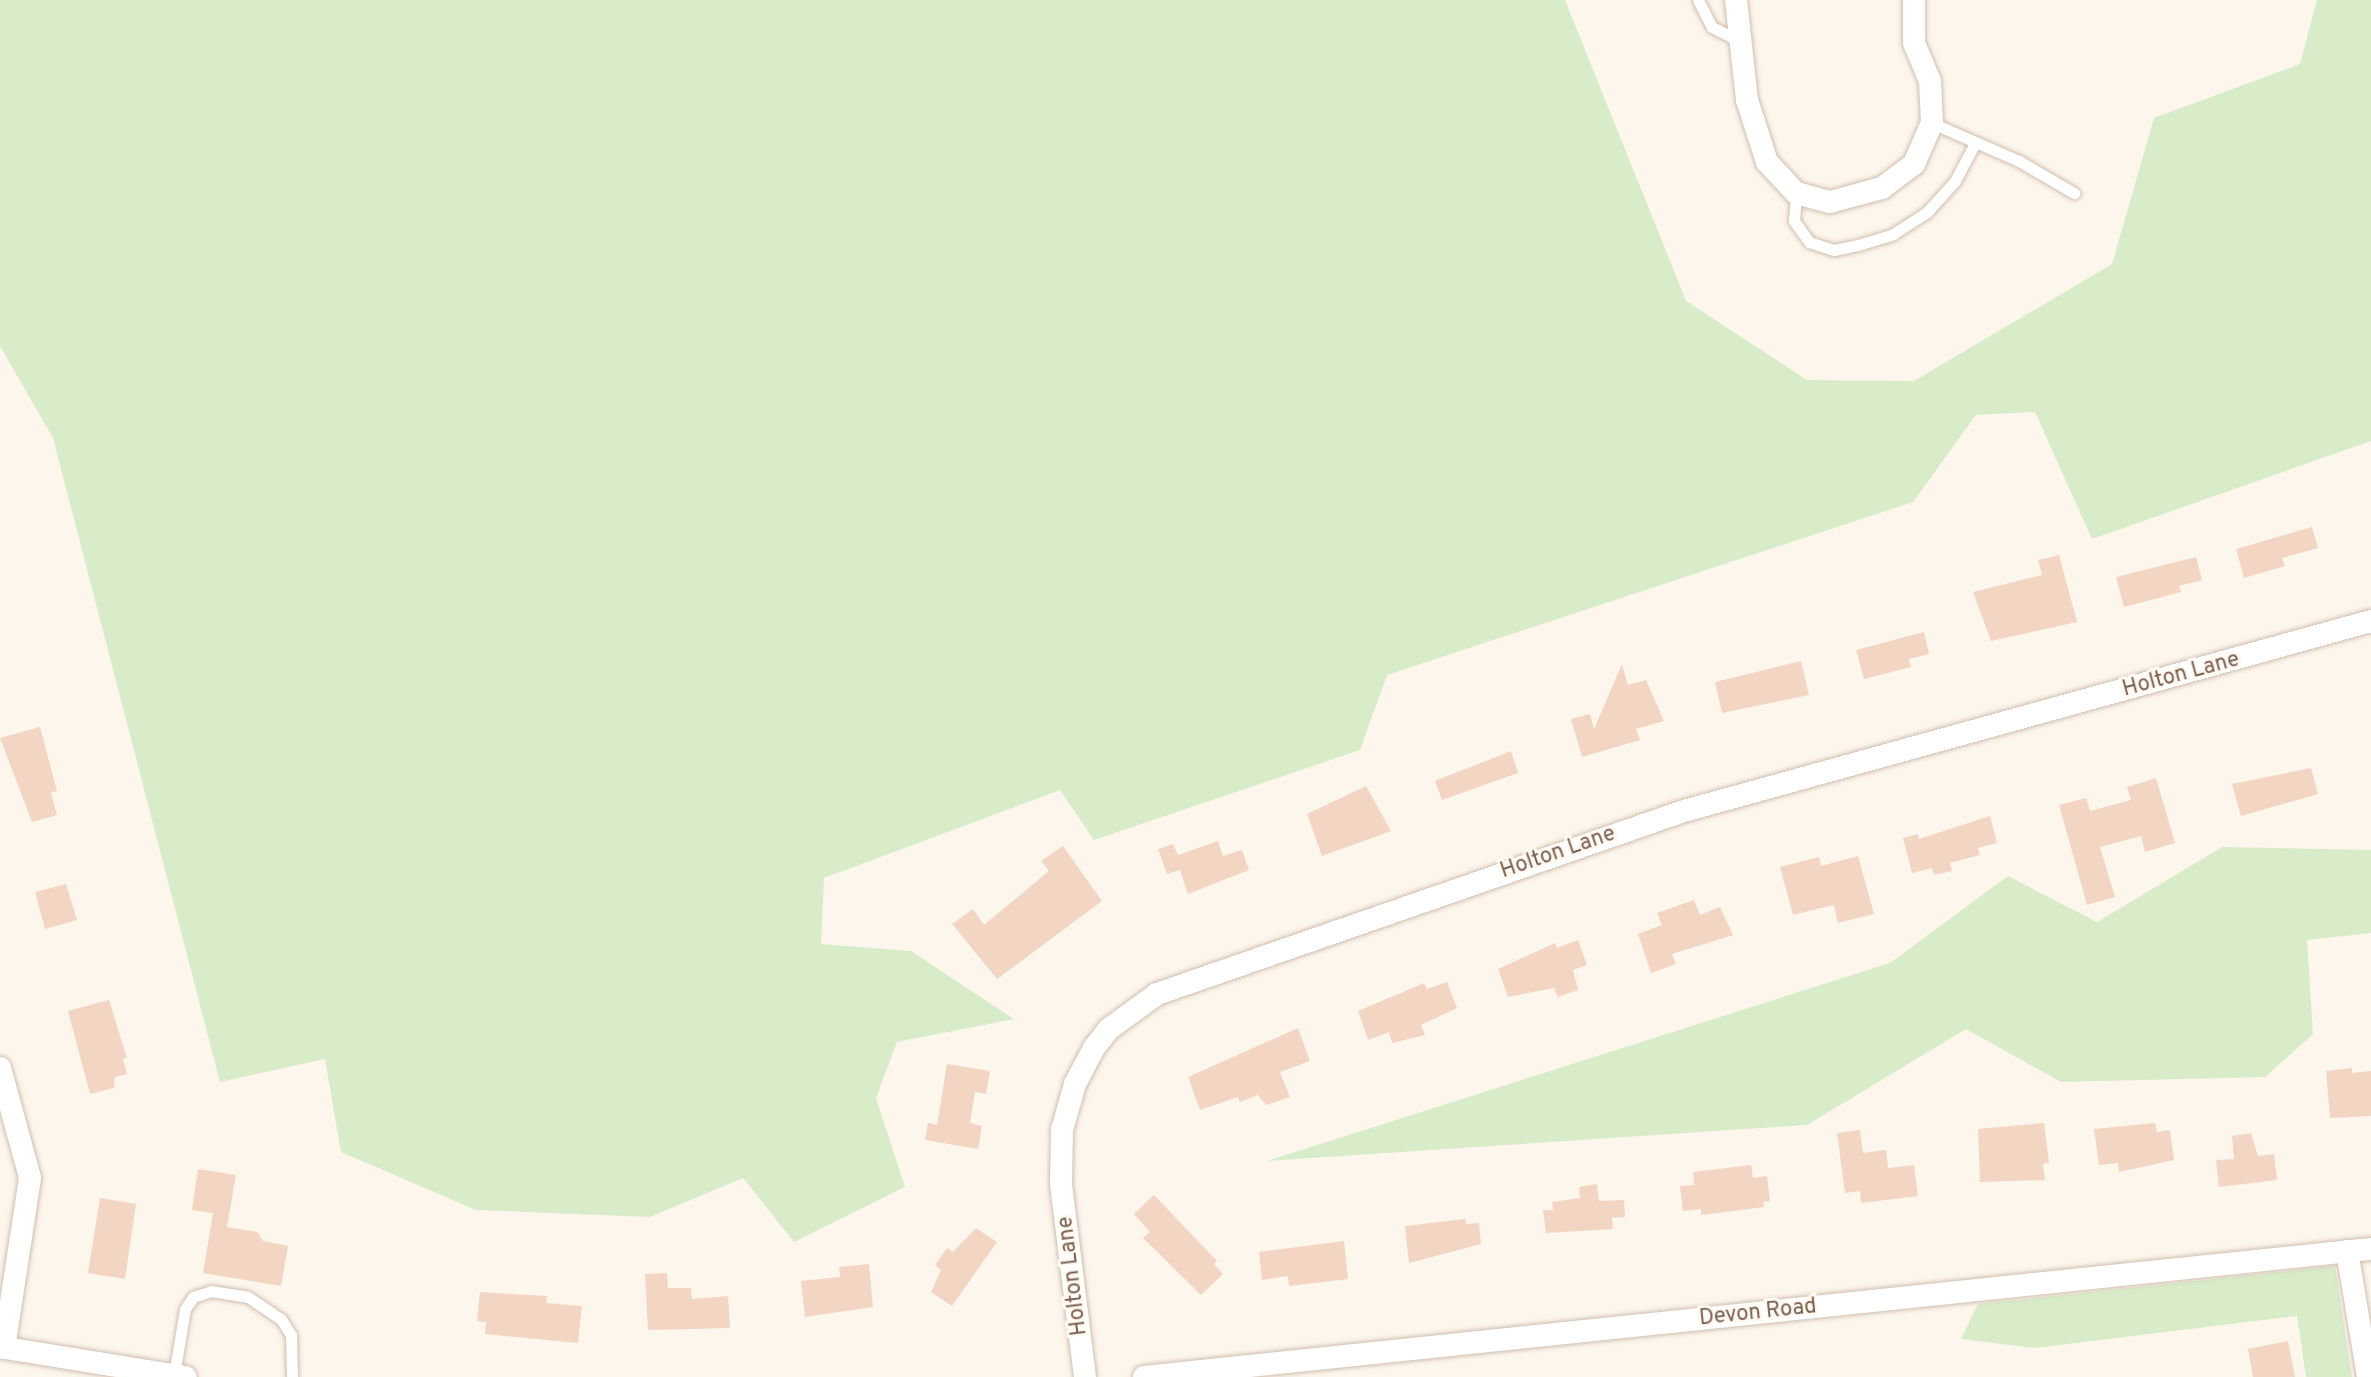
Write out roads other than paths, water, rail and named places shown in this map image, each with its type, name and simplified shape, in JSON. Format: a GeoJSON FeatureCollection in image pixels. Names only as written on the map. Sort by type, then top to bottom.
{"type":"FeatureCollection","features":[{"type":"Feature","properties":{"kind":"street"},"geometry":{"type":"LineString","coordinates":[[1736,0],[1747,100],[1767,162],[1796,193],[1830,202],[1882,188],[1914,164],[1932,123],[1930,81],[1914,43],[1914,0]]}},
{"type":"Feature","properties":{"kind":"street","name":"Holton Lane"},"geometry":{"type":"LineString","coordinates":[[1085,1377],[1061,1183],[1062,1130],[1075,1084],[1094,1048],[1109,1029],[1157,994],[1684,811],[2371,621]]}},
{"type":"Feature","properties":{"kind":"street"},"geometry":{"type":"LineString","coordinates":[[0,1068],[30,1178],[2,1347],[180,1376]]}},
{"type":"Feature","properties":{"kind":"street","name":"Devon Road"},"geometry":{"type":"LineString","coordinates":[[1144,1377],[2371,1249]]}},
{"type":"Feature","properties":{"kind":"street"},"geometry":{"type":"LineString","coordinates":[[2347,1251],[2368,1377]]}},
{"type":"Feature","properties":{"kind":"lane"},"geometry":{"type":"LineString","coordinates":[[1698,0],[1712,27],[1740,41]]}},
{"type":"Feature","properties":{"kind":"lane"},"geometry":{"type":"LineString","coordinates":[[1932,123],[2074,193]]}},
{"type":"Feature","properties":{"kind":"lane"},"geometry":{"type":"LineString","coordinates":[[1796,193],[1794,221],[1809,242],[1834,250],[1858,245],[1893,234],[1927,212],[1955,181],[1975,143]]}},
{"type":"Feature","properties":{"kind":"lane"},"geometry":{"type":"LineString","coordinates":[[180,1376],[185,1309],[193,1297],[211,1291],[248,1297],[276,1314],[291,1335],[292,1377]]}}]}
